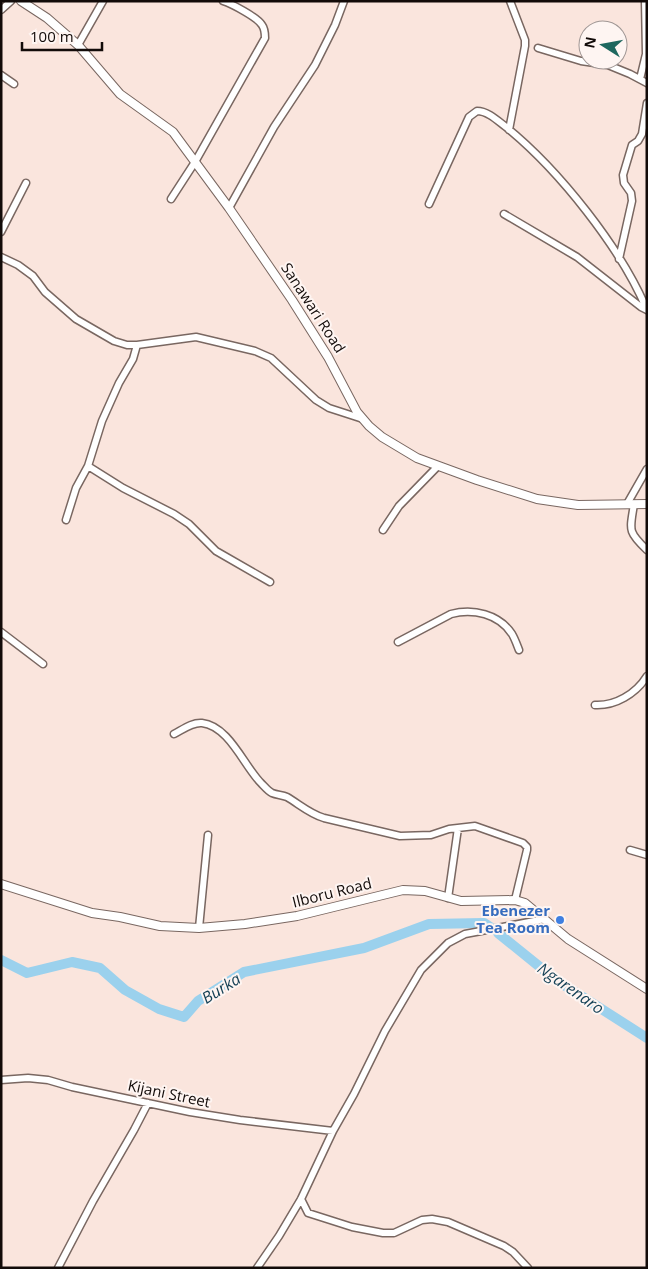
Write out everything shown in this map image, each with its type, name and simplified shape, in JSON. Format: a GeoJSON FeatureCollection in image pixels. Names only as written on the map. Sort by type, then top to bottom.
{"type":"FeatureCollection","features":[{"type":"Feature","properties":{"kind":"street"},"geometry":{"type":"LineString","coordinates":[[1,10],[11,1]]}},
{"type":"Feature","properties":{"kind":"street","name":"Sanawari Road"},"geometry":{"type":"LineString","coordinates":[[21,1],[47,18],[78,45],[120,94],[173,132],[280,282],[328,357],[363,420],[382,437],[417,458],[477,480],[548,501],[578,505],[647,504]]}},
{"type":"Feature","properties":{"kind":"street"},"geometry":{"type":"LineString","coordinates":[[78,45],[104,1]]}},
{"type":"Feature","properties":{"kind":"street"},"geometry":{"type":"LineString","coordinates":[[171,199],[195,162],[265,38],[264,28],[260,23],[231,4],[223,1]]}},
{"type":"Feature","properties":{"kind":"street"},"geometry":{"type":"LineString","coordinates":[[229,208],[274,127],[315,65],[336,25],[344,1]]}},
{"type":"Feature","properties":{"kind":"street"},"geometry":{"type":"LineString","coordinates":[[509,130],[525,46],[525,40],[510,1]]}},
{"type":"Feature","properties":{"kind":"street"},"geometry":{"type":"LineString","coordinates":[[640,79],[646,54],[645,1]]}},
{"type":"Feature","properties":{"kind":"street"},"geometry":{"type":"LineString","coordinates":[[538,48],[582,61],[608,65],[647,83]]}},
{"type":"Feature","properties":{"kind":"street"},"geometry":{"type":"LineString","coordinates":[[1,75],[14,84]]}},
{"type":"Feature","properties":{"kind":"street"},"geometry":{"type":"LineString","coordinates":[[619,259],[632,201],[623,175],[632,145],[638,141],[642,134],[647,103]]}},
{"type":"Feature","properties":{"kind":"street"},"geometry":{"type":"LineString","coordinates":[[429,204],[461,131],[473,113],[486,112],[538,156],[599,228],[635,284],[647,310]]}},
{"type":"Feature","properties":{"kind":"street"},"geometry":{"type":"LineString","coordinates":[[1,232],[26,183]]}},
{"type":"Feature","properties":{"kind":"street"},"geometry":{"type":"LineString","coordinates":[[504,214],[577,257],[641,308],[647,310]]}},
{"type":"Feature","properties":{"kind":"street"},"geometry":{"type":"LineString","coordinates":[[1,257],[18,265],[33,276],[59,306],[87,327],[114,341],[137,345],[196,337],[255,351],[271,358],[316,400],[329,408],[363,420]]}},
{"type":"Feature","properties":{"kind":"street"},"geometry":{"type":"LineString","coordinates":[[66,520],[76,488],[88,466],[102,421],[119,383],[133,359],[137,345]]}},
{"type":"Feature","properties":{"kind":"street"},"geometry":{"type":"LineString","coordinates":[[88,466],[123,488],[174,514],[189,524],[216,551],[270,582]]}},
{"type":"Feature","properties":{"kind":"street"},"geometry":{"type":"LineString","coordinates":[[383,530],[399,506],[438,466]]}},
{"type":"Feature","properties":{"kind":"street"},"geometry":{"type":"LineString","coordinates":[[647,469],[631,504],[631,532],[634,538],[647,550]]}},
{"type":"Feature","properties":{"kind":"street"},"geometry":{"type":"LineString","coordinates":[[398,642],[451,614],[474,612],[490,616],[504,625],[513,635],[519,650]]}},
{"type":"Feature","properties":{"kind":"street"},"geometry":{"type":"LineString","coordinates":[[1,632],[43,664]]}},
{"type":"Feature","properties":{"kind":"street"},"geometry":{"type":"LineString","coordinates":[[594,705],[610,705],[630,694],[647,676]]}},
{"type":"Feature","properties":{"kind":"street"},"geometry":{"type":"LineString","coordinates":[[174,734],[197,723],[214,727],[226,736],[256,778],[271,792],[288,798],[318,816],[344,824],[400,836],[431,834],[475,826],[515,840],[527,847],[515,900],[525,903],[574,943],[647,989]]}},
{"type":"Feature","properties":{"kind":"street"},"geometry":{"type":"LineString","coordinates":[[448,898],[458,828]]}},
{"type":"Feature","properties":{"kind":"street"},"geometry":{"type":"LineString","coordinates":[[200,928],[208,835]]}},
{"type":"Feature","properties":{"kind":"street"},"geometry":{"type":"LineString","coordinates":[[630,850],[647,855]]}},
{"type":"Feature","properties":{"kind":"street","name":"Ilboru Road"},"geometry":{"type":"LineString","coordinates":[[1,884],[92,913],[160,926],[200,928],[245,924],[297,916],[403,890],[425,891],[468,902],[515,900]]}},
{"type":"Feature","properties":{"kind":"street"},"geometry":{"type":"LineString","coordinates":[[257,1268],[301,1199],[333,1131],[415,978],[437,952],[456,937],[545,919]]}},
{"type":"Feature","properties":{"kind":"street","name":"Kijani Street"},"geometry":{"type":"LineString","coordinates":[[1,1080],[28,1078],[48,1080],[72,1088],[240,1120],[333,1131]]}},
{"type":"Feature","properties":{"kind":"street"},"geometry":{"type":"LineString","coordinates":[[58,1268],[97,1193],[148,1103]]}},
{"type":"Feature","properties":{"kind":"street"},"geometry":{"type":"LineString","coordinates":[[301,1199],[308,1213],[383,1233],[394,1233],[422,1220],[432,1219],[448,1222],[504,1246],[513,1252],[528,1268]]}},
{"type":"Feature","properties":{"kind":"waterway","name":"Burka"},"geometry":{"type":"LineString","coordinates":[[1,960],[27,973],[72,962],[100,968],[125,990],[159,1009],[184,1017],[198,1001],[244,972],[364,948],[429,924],[484,923],[490,927]]}},
{"type":"Feature","properties":{"kind":"waterway","name":"Ngarenaro"},"geometry":{"type":"LineString","coordinates":[[498,933],[556,980],[647,1038]]}},
{"type":"Feature","properties":{"kind":"place","name":"Ebenezer Tea Room"},"geometry":{"type":"Point","coordinates":[560,920]}}]}
